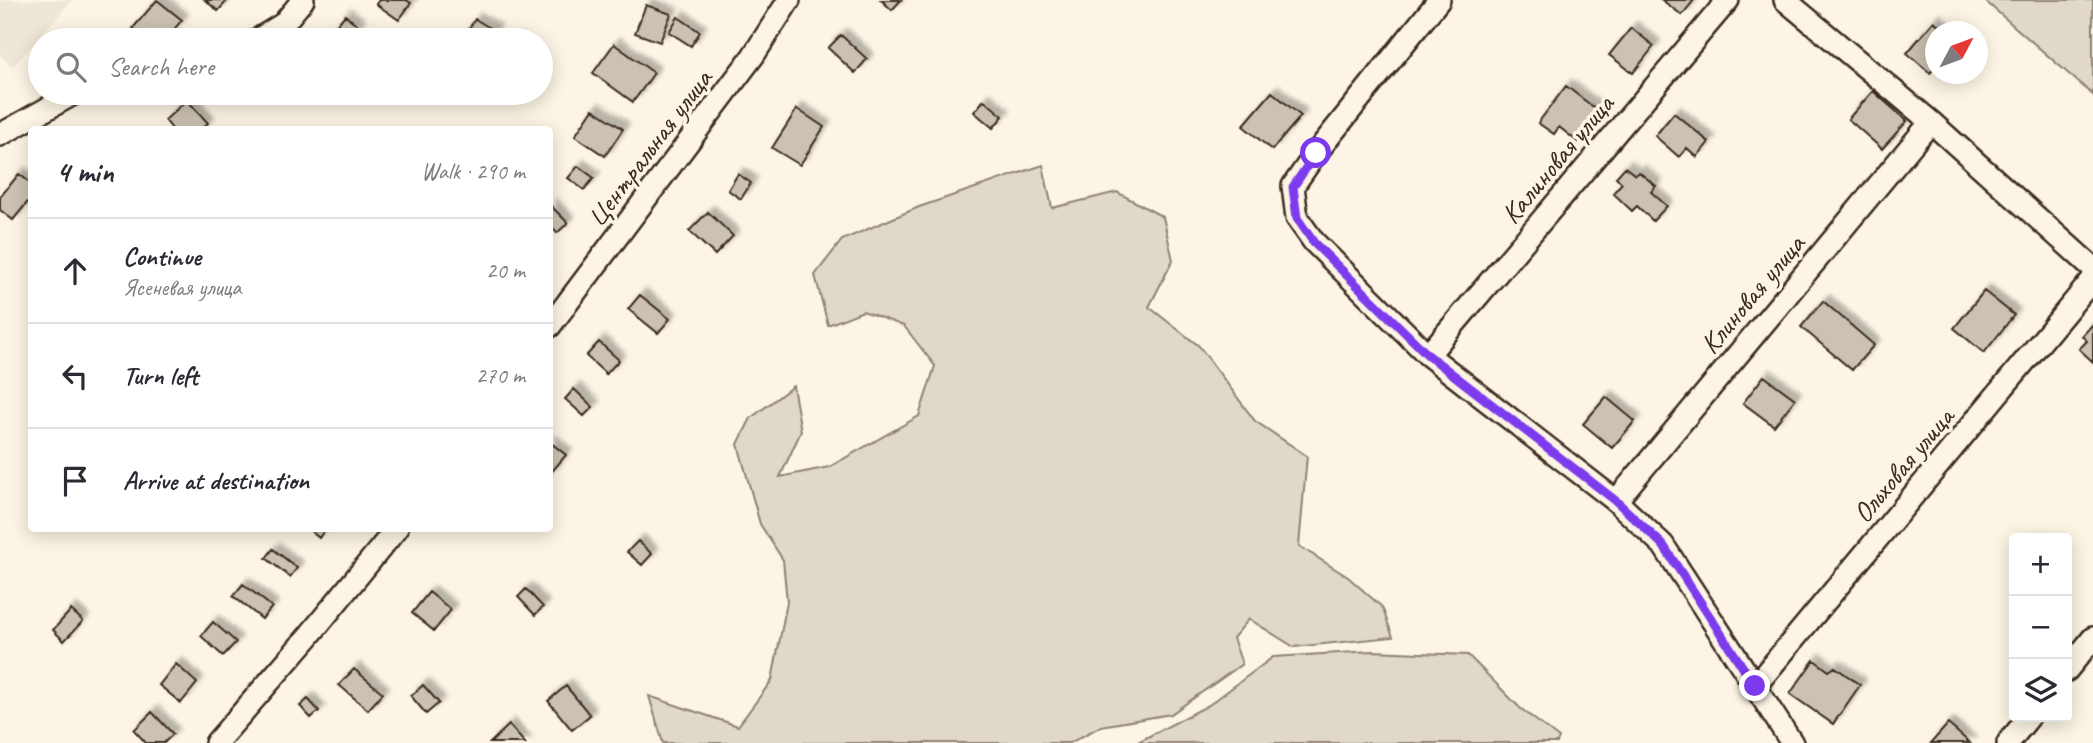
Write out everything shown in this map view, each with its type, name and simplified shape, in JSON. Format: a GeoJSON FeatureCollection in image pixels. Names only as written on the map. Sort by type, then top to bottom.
{"type":"FeatureCollection","features":[{"type":"Feature","properties":{"kind":"street"},"geometry":{"type":"LineString","coordinates":[[276,28],[303,0]]}},
{"type":"Feature","properties":{"kind":"street","name":"Центральная улица"},"geometry":{"type":"LineString","coordinates":[[553,322],[754,56],[789,0]]}},
{"type":"Feature","properties":{"kind":"street"},"geometry":{"type":"LineString","coordinates":[[1439,0],[1316,153],[1293,187],[1297,218],[1314,243],[1428,355],[1616,501],[1663,545],[1792,743]]}},
{"type":"Feature","properties":{"kind":"street","name":"Калиновая улица"},"geometry":{"type":"LineString","coordinates":[[1428,355],[1728,0]]}},
{"type":"Feature","properties":{"kind":"street"},"geometry":{"type":"LineString","coordinates":[[1785,0],[1931,122],[2093,268]]}},
{"type":"Feature","properties":{"kind":"street"},"geometry":{"type":"LineString","coordinates":[[0,135],[54,105]]}},
{"type":"Feature","properties":{"kind":"street","name":"Клиновая улица"},"geometry":{"type":"LineString","coordinates":[[1616,501],[1931,122]]}},
{"type":"Feature","properties":{"kind":"street","name":"Ольховая улица"},"geometry":{"type":"LineString","coordinates":[[1755,686],[2093,279]]}},
{"type":"Feature","properties":{"kind":"street"},"geometry":{"type":"LineString","coordinates":[[216,743],[394,532]]}},
{"type":"Feature","properties":{"kind":"street"},"geometry":{"type":"LineString","coordinates":[[2072,664],[2093,638]]}},
{"type":"Feature","properties":{"kind":"street"},"geometry":{"type":"LineString","coordinates":[[2008,743],[2025,722]]}},
{"type":"Feature","properties":{"kind":"shaded area"},"geometry":{"type":"Polygon","coordinates":[[[0,0],[72,0],[47,28],[28,28],[28,50],[13,67],[0,55],[0,0]]]}},
{"type":"Feature","properties":{"kind":"shaded area"},"geometry":{"type":"Polygon","coordinates":[[[1984,0],[2093,0],[2093,95],[1984,0]]]}},
{"type":"Feature","properties":{"kind":"shaded area"},"geometry":{"type":"Polygon","coordinates":[[[1043,165],[1052,208],[1117,192],[1163,217],[1173,260],[1149,307],[1199,346],[1255,421],[1307,456],[1299,546],[1348,577],[1382,607],[1393,637],[1294,647],[1249,619],[1233,638],[1242,664],[1171,714],[1101,726],[1070,743],[663,743],[649,696],[738,726],[772,680],[787,602],[783,560],[760,524],[738,444],[751,418],[793,386],[801,431],[780,477],[829,467],[919,416],[935,366],[904,326],[863,311],[828,325],[815,275],[842,240],[919,207],[1043,165]]]}},
{"type":"Feature","properties":{"kind":"shaded area"},"geometry":{"type":"Polygon","coordinates":[[[1372,651],[1468,655],[1520,708],[1559,738],[1557,743],[1136,743],[1209,705],[1273,657],[1372,651]]]}},
{"type":"Feature","properties":{"kind":"building"},"geometry":{"type":"Polygon","coordinates":[[[157,0],[182,20],[175,28],[133,28],[157,0]]]}},
{"type":"Feature","properties":{"kind":"building"},"geometry":{"type":"Polygon","coordinates":[[[205,0],[228,0],[218,11],[205,0]]]}},
{"type":"Feature","properties":{"kind":"building"},"geometry":{"type":"Polygon","coordinates":[[[379,0],[406,0],[411,3],[399,20],[376,4],[379,0]]]}},
{"type":"Feature","properties":{"kind":"building"},"geometry":{"type":"Polygon","coordinates":[[[881,0],[901,0],[892,10],[881,0]]]}},
{"type":"Feature","properties":{"kind":"building"},"geometry":{"type":"Polygon","coordinates":[[[1662,0],[1694,0],[1682,15],[1662,0]]]}},
{"type":"Feature","properties":{"kind":"building"},"geometry":{"type":"Polygon","coordinates":[[[646,5],[671,14],[660,42],[635,33],[646,5]]]}},
{"type":"Feature","properties":{"kind":"building"},"geometry":{"type":"Polygon","coordinates":[[[345,15],[359,26],[357,28],[334,28],[345,15]]]}},
{"type":"Feature","properties":{"kind":"building"},"geometry":{"type":"Polygon","coordinates":[[[678,17],[700,32],[691,46],[669,32],[678,17]]]}},
{"type":"Feature","properties":{"kind":"building"},"geometry":{"type":"Polygon","coordinates":[[[475,19],[490,28],[469,28],[475,19]]]}},
{"type":"Feature","properties":{"kind":"building"},"geometry":{"type":"Polygon","coordinates":[[[1631,28],[1654,46],[1633,73],[1609,55],[1631,28]]]}},
{"type":"Feature","properties":{"kind":"building"},"geometry":{"type":"Polygon","coordinates":[[[1925,32],[1925,69],[1907,53],[1925,32]]]}},
{"type":"Feature","properties":{"kind":"building"},"geometry":{"type":"Polygon","coordinates":[[[841,35],[867,59],[855,73],[828,48],[841,35]]]}},
{"type":"Feature","properties":{"kind":"building"},"geometry":{"type":"Polygon","coordinates":[[[614,44],[654,73],[633,102],[593,73],[614,44]]]}},
{"type":"Feature","properties":{"kind":"building"},"geometry":{"type":"Polygon","coordinates":[[[1566,86],[1601,113],[1578,142],[1559,127],[1554,134],[1538,123],[1566,86]]]}},
{"type":"Feature","properties":{"kind":"building"},"geometry":{"type":"Polygon","coordinates":[[[1873,91],[1907,121],[1882,149],[1848,119],[1873,91]]]}},
{"type":"Feature","properties":{"kind":"building"},"geometry":{"type":"Polygon","coordinates":[[[1272,92],[1301,116],[1272,150],[1243,126],[1272,92]]]}},
{"type":"Feature","properties":{"kind":"building"},"geometry":{"type":"Polygon","coordinates":[[[984,100],[1003,116],[993,128],[974,112],[984,100]]]}},
{"type":"Feature","properties":{"kind":"building"},"geometry":{"type":"Polygon","coordinates":[[[182,105],[192,105],[208,123],[205,126],[170,126],[165,120],[182,105]]]}},
{"type":"Feature","properties":{"kind":"building"},"geometry":{"type":"Polygon","coordinates":[[[593,109],[623,129],[605,156],[575,136],[593,109]]]}},
{"type":"Feature","properties":{"kind":"building"},"geometry":{"type":"Polygon","coordinates":[[[797,109],[824,127],[800,165],[772,148],[797,109]]]}},
{"type":"Feature","properties":{"kind":"building"},"geometry":{"type":"Polygon","coordinates":[[[1674,113],[1709,142],[1697,157],[1687,148],[1679,157],[1655,136],[1674,113]]]}},
{"type":"Feature","properties":{"kind":"building"},"geometry":{"type":"Polygon","coordinates":[[[578,166],[594,178],[584,190],[568,178],[578,166]]]}},
{"type":"Feature","properties":{"kind":"building"},"geometry":{"type":"Polygon","coordinates":[[[1625,167],[1635,175],[1639,172],[1656,186],[1651,192],[1667,206],[1653,221],[1637,206],[1632,211],[1613,193],[1622,183],[1616,177],[1625,167]]]}},
{"type":"Feature","properties":{"kind":"building"},"geometry":{"type":"Polygon","coordinates":[[[19,174],[28,181],[28,202],[13,220],[0,210],[0,197],[19,174]]]}},
{"type":"Feature","properties":{"kind":"building"},"geometry":{"type":"Polygon","coordinates":[[[738,174],[751,183],[741,199],[728,190],[738,174]]]}},
{"type":"Feature","properties":{"kind":"building"},"geometry":{"type":"Polygon","coordinates":[[[553,208],[568,223],[557,233],[553,228],[553,208]]]}},
{"type":"Feature","properties":{"kind":"building"},"geometry":{"type":"Polygon","coordinates":[[[708,212],[733,236],[715,255],[689,231],[708,212]]]}},
{"type":"Feature","properties":{"kind":"building"},"geometry":{"type":"Polygon","coordinates":[[[1984,291],[2014,315],[1984,353],[1954,328],[1984,291]]]}},
{"type":"Feature","properties":{"kind":"building"},"geometry":{"type":"Polygon","coordinates":[[[640,295],[670,319],[658,333],[628,309],[640,295]]]}},
{"type":"Feature","properties":{"kind":"building"},"geometry":{"type":"Polygon","coordinates":[[[1823,301],[1874,345],[1852,370],[1801,327],[1823,301]]]}},
{"type":"Feature","properties":{"kind":"building"},"geometry":{"type":"Polygon","coordinates":[[[2093,324],[2093,362],[2079,349],[2087,341],[2082,336],[2093,324]]]}},
{"type":"Feature","properties":{"kind":"building"},"geometry":{"type":"Polygon","coordinates":[[[599,342],[619,360],[606,374],[586,356],[599,342]]]}},
{"type":"Feature","properties":{"kind":"building"},"geometry":{"type":"Polygon","coordinates":[[[1764,376],[1795,399],[1774,426],[1743,403],[1764,376]]]}},
{"type":"Feature","properties":{"kind":"building"},"geometry":{"type":"Polygon","coordinates":[[[574,389],[593,407],[584,416],[565,399],[574,389]]]}},
{"type":"Feature","properties":{"kind":"building"},"geometry":{"type":"Polygon","coordinates":[[[1606,397],[1635,421],[1612,448],[1583,424],[1606,397]]]}},
{"type":"Feature","properties":{"kind":"building"},"geometry":{"type":"Polygon","coordinates":[[[553,444],[566,455],[553,470],[553,444]]]}},
{"type":"Feature","properties":{"kind":"building"},"geometry":{"type":"Polygon","coordinates":[[[312,532],[323,532],[319,538],[312,532]]]}},
{"type":"Feature","properties":{"kind":"building"},"geometry":{"type":"Polygon","coordinates":[[[638,541],[652,554],[642,565],[627,552],[638,541]]]}},
{"type":"Feature","properties":{"kind":"building"},"geometry":{"type":"Polygon","coordinates":[[[273,549],[297,568],[290,577],[266,558],[273,549]]]}},
{"type":"Feature","properties":{"kind":"building"},"geometry":{"type":"Polygon","coordinates":[[[243,584],[272,607],[262,619],[233,596],[243,584]]]}},
{"type":"Feature","properties":{"kind":"building"},"geometry":{"type":"Polygon","coordinates":[[[526,589],[543,607],[535,615],[518,597],[526,589]]]}},
{"type":"Feature","properties":{"kind":"building"},"geometry":{"type":"Polygon","coordinates":[[[429,592],[451,610],[434,631],[412,613],[429,592]]]}},
{"type":"Feature","properties":{"kind":"building"},"geometry":{"type":"Polygon","coordinates":[[[71,610],[83,621],[64,641],[53,630],[71,610]]]}},
{"type":"Feature","properties":{"kind":"building"},"geometry":{"type":"Polygon","coordinates":[[[213,622],[236,642],[223,656],[201,636],[213,622]]]}},
{"type":"Feature","properties":{"kind":"building"},"geometry":{"type":"Polygon","coordinates":[[[1814,660],[1829,671],[1835,667],[1860,685],[1833,724],[1790,694],[1814,660]]]}},
{"type":"Feature","properties":{"kind":"building"},"geometry":{"type":"Polygon","coordinates":[[[176,664],[197,683],[181,703],[159,685],[176,664]]]}},
{"type":"Feature","properties":{"kind":"building"},"geometry":{"type":"Polygon","coordinates":[[[354,669],[383,693],[368,710],[339,685],[354,669]]]}},
{"type":"Feature","properties":{"kind":"building"},"geometry":{"type":"Polygon","coordinates":[[[423,685],[439,703],[426,714],[411,696],[423,685]]]}},
{"type":"Feature","properties":{"kind":"building"},"geometry":{"type":"Polygon","coordinates":[[[566,686],[590,715],[572,730],[548,701],[566,686]]]}},
{"type":"Feature","properties":{"kind":"building"},"geometry":{"type":"Polygon","coordinates":[[[308,699],[319,711],[311,718],[300,706],[308,699]]]}},
{"type":"Feature","properties":{"kind":"building"},"geometry":{"type":"Polygon","coordinates":[[[152,712],[173,734],[164,743],[146,743],[134,730],[152,712]]]}},
{"type":"Feature","properties":{"kind":"building"},"geometry":{"type":"Polygon","coordinates":[[[1948,724],[1970,743],[1931,743],[1948,724]]]}},
{"type":"Feature","properties":{"kind":"building"},"geometry":{"type":"Polygon","coordinates":[[[509,725],[525,743],[490,743],[509,725]]]}},
{"type":"Feature","properties":{"kind":"route"},"geometry":{"type":"LineString","coordinates":[[1316,153],[1293,187],[1297,218],[1314,243],[1428,355],[1616,501],[1663,545],[1755,686]]}}]}
